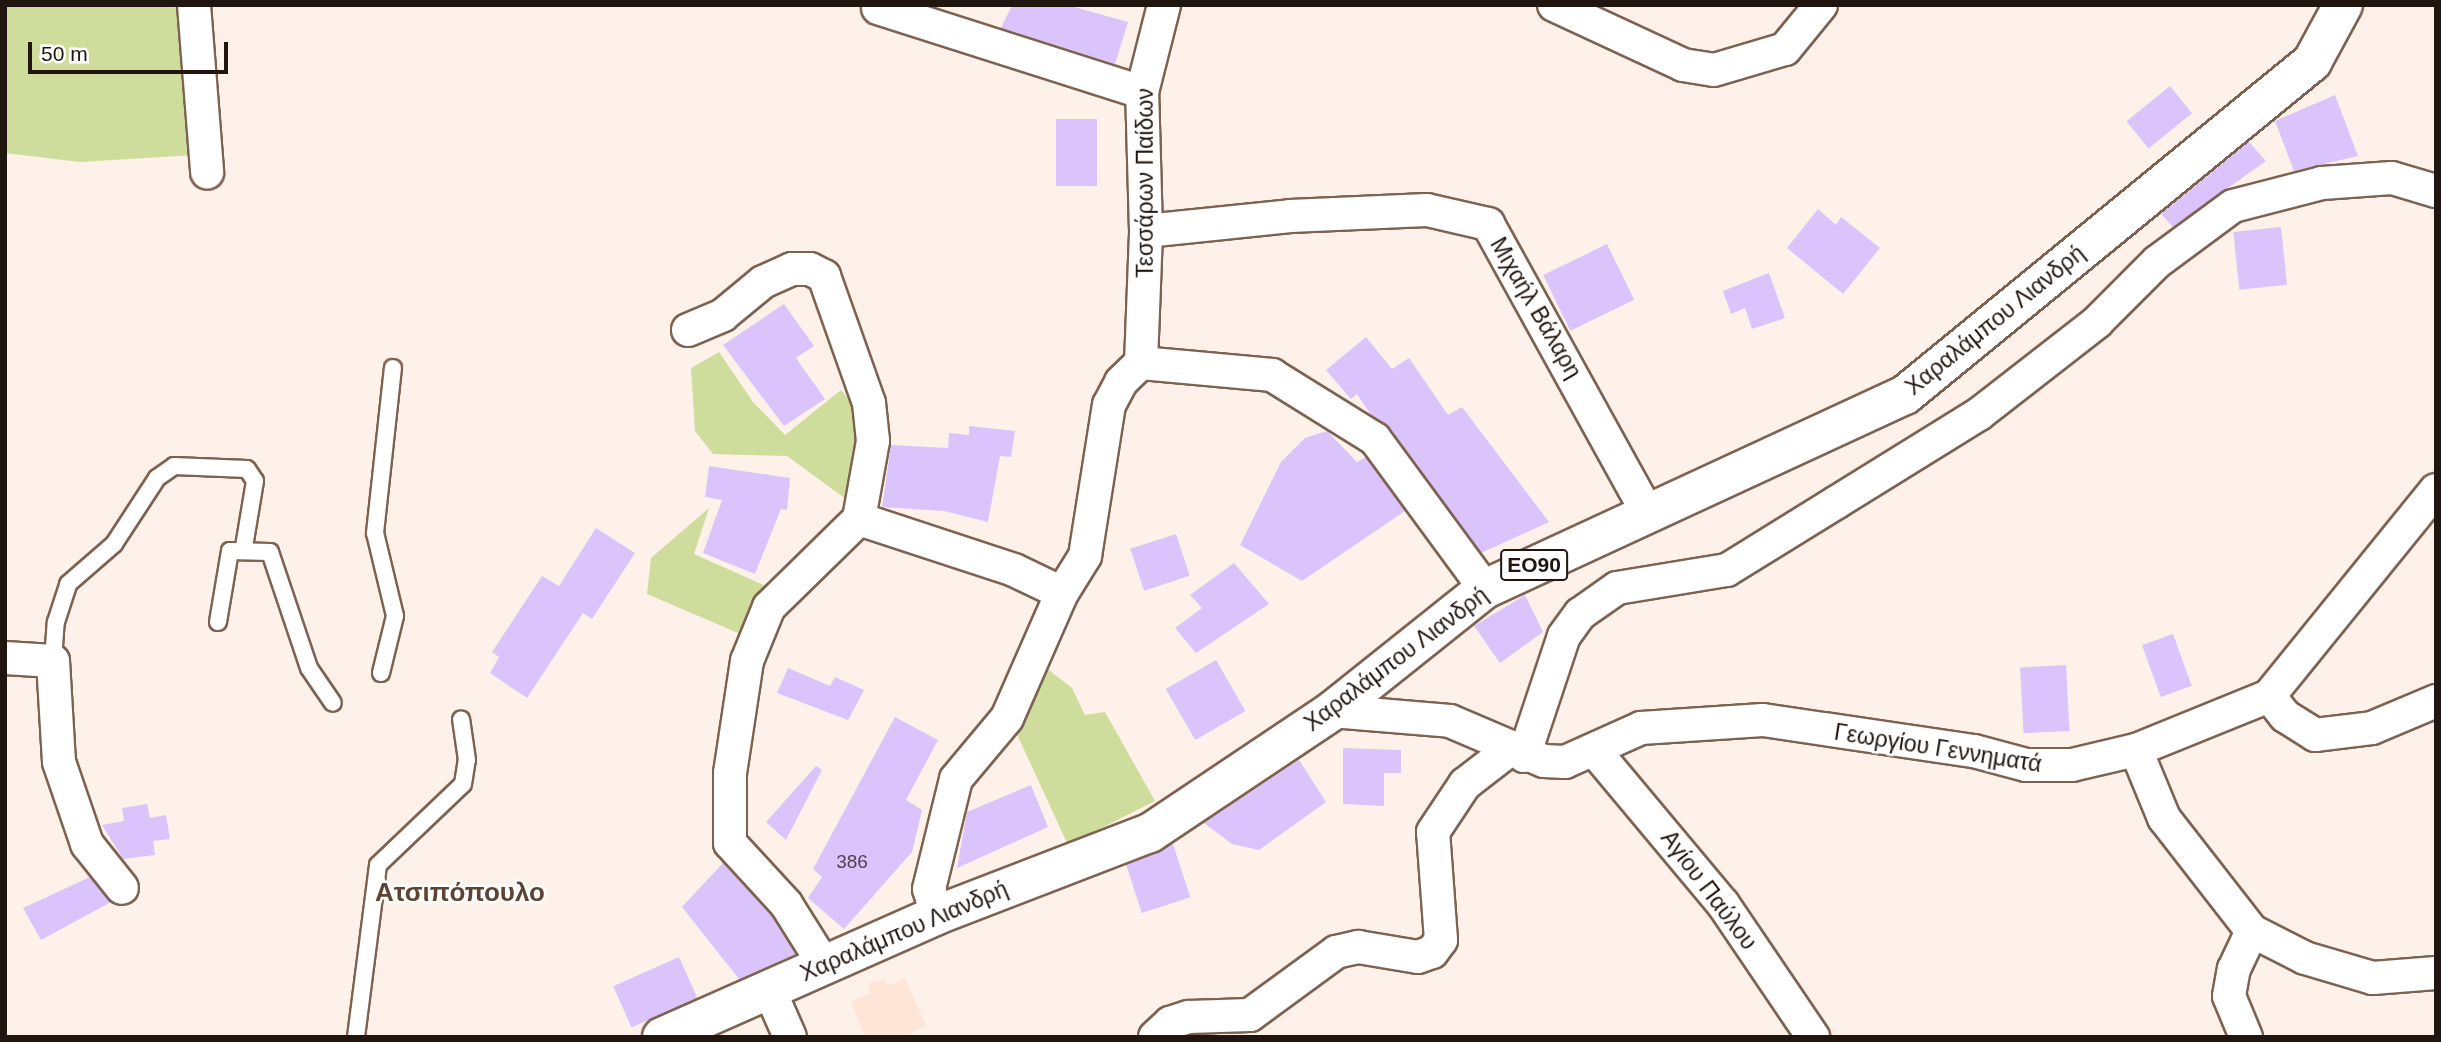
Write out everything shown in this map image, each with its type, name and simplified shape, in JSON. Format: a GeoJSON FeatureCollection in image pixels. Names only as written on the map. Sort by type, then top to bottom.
{"type":"FeatureCollection","features":[{"type":"Feature","properties":{"kind":"main road","name":"Χαραλάμπου Λιανδρή"},"geometry":{"type":"LineString","coordinates":[[662,1037],[823,963],[937,915],[1150,833],[1332,711],[1485,589],[1646,510],[1905,395],[2312,62],[2343,5]]}},
{"type":"Feature","properties":{"kind":"street"},"geometry":{"type":"LineString","coordinates":[[194,5],[207,172]]}},
{"type":"Feature","properties":{"kind":"street","name":"Τεσσάρων Παίδων"},"geometry":{"type":"LineString","coordinates":[[1141,363],[1146,231],[1142,92],[1164,5]]}},
{"type":"Feature","properties":{"kind":"street"},"geometry":{"type":"LineString","coordinates":[[1554,5],[1684,65],[1714,71],[1785,49],[1821,5]]}},
{"type":"Feature","properties":{"kind":"street"},"geometry":{"type":"LineString","coordinates":[[878,8],[1142,92]]}},
{"type":"Feature","properties":{"kind":"street"},"geometry":{"type":"LineString","coordinates":[[1155,1037],[1170,1023],[1189,1017],[1250,1015],[1336,952],[1358,947],[1418,957],[1432,952],[1441,940],[1433,832],[1465,784],[1516,753],[1564,636],[1580,614],[1616,588],[1727,570],[1838,502],[1979,414],[2097,323],[2157,262],[2233,206],[2322,183],[2392,178],[2436,191]]}},
{"type":"Feature","properties":{"kind":"street","name":"Μιχαήλ Βάλαρη"},"geometry":{"type":"LineString","coordinates":[[1146,231],[1290,216],[1427,210],[1488,224],[1646,510]]}},
{"type":"Feature","properties":{"kind":"street"},"geometry":{"type":"LineString","coordinates":[[688,330],[723,314],[763,282],[792,269],[824,276],[869,403],[873,441],[859,519],[769,607],[747,661],[730,773],[730,843],[786,904],[823,963]]}},
{"type":"Feature","properties":{"kind":"street"},"geometry":{"type":"LineString","coordinates":[[937,915],[929,889],[956,779],[1007,718],[1062,593],[1086,556],[1109,405],[1121,382],[1141,363],[1272,374],[1375,439],[1485,589]]}},
{"type":"Feature","properties":{"kind":"street","name":"Γεωργίου Γεννηματά"},"geometry":{"type":"LineString","coordinates":[[1332,711],[1450,721],[1516,753],[1565,762],[1595,751],[1641,728],[1763,720],[1974,751],[2026,765],[2072,765],[2136,750],[2269,696],[2436,490]]}},
{"type":"Feature","properties":{"kind":"street"},"geometry":{"type":"LineString","coordinates":[[859,519],[1014,570],[1062,593]]}},
{"type":"Feature","properties":{"kind":"street"},"geometry":{"type":"LineString","coordinates":[[5,658],[53,661],[59,761],[87,844],[122,888]]}},
{"type":"Feature","properties":{"kind":"street"},"geometry":{"type":"LineString","coordinates":[[2269,696],[2285,716],[2315,736],[2372,728],[2436,701]]}},
{"type":"Feature","properties":{"kind":"street"},"geometry":{"type":"LineString","coordinates":[[2136,750],[2164,818],[2252,931],[2305,958],[2373,978],[2436,973]]}},
{"type":"Feature","properties":{"kind":"street","name":"Αγίου Παύλου"},"geometry":{"type":"LineString","coordinates":[[1595,751],[1723,904],[1813,1037]]}},
{"type":"Feature","properties":{"kind":"street"},"geometry":{"type":"LineString","coordinates":[[2246,1037],[2229,996],[2234,969],[2252,931]]}},
{"type":"Feature","properties":{"kind":"street"},"geometry":{"type":"LineString","coordinates":[[769,989],[790,1037]]}},
{"type":"Feature","properties":{"kind":"lane"},"geometry":{"type":"LineString","coordinates":[[381,673],[395,616],[375,533],[393,368]]}},
{"type":"Feature","properties":{"kind":"lane"},"geometry":{"type":"LineString","coordinates":[[53,661],[56,622],[68,584],[114,544],[157,478],[174,466],[247,469],[255,481],[244,548]]}},
{"type":"Feature","properties":{"kind":"lane"},"geometry":{"type":"LineString","coordinates":[[218,622],[230,551],[244,548],[270,552],[309,667],[333,703]]}},
{"type":"Feature","properties":{"kind":"lane"},"geometry":{"type":"LineString","coordinates":[[356,1037],[378,865],[463,784],[467,760],[461,719]]}},
{"type":"Feature","properties":{"kind":"shaded area"},"geometry":{"type":"Polygon","coordinates":[[[905,978],[926,1026],[902,1037],[865,1037],[851,1001],[870,993],[868,983],[885,979],[887,986],[905,978]]]}},
{"type":"Feature","properties":{"kind":"green space"},"geometry":{"type":"Polygon","coordinates":[[[5,5],[173,5],[188,22],[194,155],[80,162],[5,153],[5,5]]]}},
{"type":"Feature","properties":{"kind":"green space"},"geometry":{"type":"Polygon","coordinates":[[[719,352],[753,402],[785,435],[841,390],[858,411],[861,451],[850,502],[787,456],[713,454],[695,431],[691,368],[719,352]]]}},
{"type":"Feature","properties":{"kind":"green space"},"geometry":{"type":"Polygon","coordinates":[[[709,508],[694,554],[770,588],[745,636],[647,594],[651,558],[709,508]]]}},
{"type":"Feature","properties":{"kind":"green space"},"geometry":{"type":"Polygon","coordinates":[[[1045,667],[1072,688],[1085,715],[1105,712],[1155,801],[1068,845],[1015,730],[1045,667]]]}},
{"type":"Feature","properties":{"kind":"building"},"geometry":{"type":"Polygon","coordinates":[[[1012,5],[1067,5],[1128,22],[1115,64],[1001,28],[1012,5]]]}},
{"type":"Feature","properties":{"kind":"building"},"geometry":{"type":"Polygon","coordinates":[[[2170,86],[2192,113],[2149,148],[2126,121],[2170,86]]]}},
{"type":"Feature","properties":{"kind":"building"},"geometry":{"type":"Polygon","coordinates":[[[2335,95],[2358,156],[2294,171],[2275,121],[2335,95]]]}},
{"type":"Feature","properties":{"kind":"building"},"geometry":{"type":"Polygon","coordinates":[[[1056,119],[1097,119],[1097,186],[1056,186],[1056,119]]]}},
{"type":"Feature","properties":{"kind":"building"},"geometry":{"type":"Polygon","coordinates":[[[2249,142],[2266,161],[2173,227],[2161,214],[2249,142]]]}},
{"type":"Feature","properties":{"kind":"building"},"geometry":{"type":"Polygon","coordinates":[[[1818,209],[1836,225],[1841,217],[1880,248],[1843,294],[1787,248],[1818,209]]]}},
{"type":"Feature","properties":{"kind":"building"},"geometry":{"type":"Polygon","coordinates":[[[2281,227],[2287,285],[2239,290],[2233,232],[2281,227]]]}},
{"type":"Feature","properties":{"kind":"building"},"geometry":{"type":"Polygon","coordinates":[[[1607,244],[1634,300],[1570,331],[1543,275],[1607,244]]]}},
{"type":"Feature","properties":{"kind":"building"},"geometry":{"type":"Polygon","coordinates":[[[1769,273],[1785,318],[1752,329],[1745,308],[1731,314],[1723,291],[1769,273]]]}},
{"type":"Feature","properties":{"kind":"building"},"geometry":{"type":"Polygon","coordinates":[[[784,304],[814,346],[796,358],[825,399],[784,426],[723,345],[784,304]]]}},
{"type":"Feature","properties":{"kind":"building"},"geometry":{"type":"Polygon","coordinates":[[[1366,337],[1392,369],[1409,358],[1448,415],[1462,407],[1549,522],[1481,553],[1390,428],[1371,415],[1357,394],[1351,399],[1326,370],[1366,337]]]}},
{"type":"Feature","properties":{"kind":"building"},"geometry":{"type":"Polygon","coordinates":[[[969,426],[1015,431],[1011,457],[1000,456],[988,522],[944,511],[882,507],[891,445],[948,448],[949,433],[969,435],[969,426]]]}},
{"type":"Feature","properties":{"kind":"building"},"geometry":{"type":"Polygon","coordinates":[[[1327,431],[1357,462],[1366,457],[1405,511],[1302,581],[1240,545],[1281,462],[1305,438],[1327,431]]]}},
{"type":"Feature","properties":{"kind":"building"},"geometry":{"type":"Polygon","coordinates":[[[709,466],[790,478],[787,510],[781,509],[755,574],[703,553],[722,500],[705,497],[709,466]]]}},
{"type":"Feature","properties":{"kind":"building"},"geometry":{"type":"Polygon","coordinates":[[[596,528],[635,553],[592,619],[583,613],[527,698],[490,673],[499,657],[492,652],[542,576],[559,586],[596,528]]]}},
{"type":"Feature","properties":{"kind":"building"},"geometry":{"type":"Polygon","coordinates":[[[1176,534],[1190,576],[1144,591],[1130,549],[1176,534]]]}},
{"type":"Feature","properties":{"kind":"building"},"geometry":{"type":"Polygon","coordinates":[[[1234,563],[1269,604],[1196,653],[1175,628],[1202,608],[1190,595],[1234,563]]]}},
{"type":"Feature","properties":{"kind":"building"},"geometry":{"type":"Polygon","coordinates":[[[1525,595],[1543,632],[1500,663],[1474,626],[1525,595]]]}},
{"type":"Feature","properties":{"kind":"building"},"geometry":{"type":"Polygon","coordinates":[[[2173,634],[2192,686],[2161,697],[2142,645],[2173,634]]]}},
{"type":"Feature","properties":{"kind":"building"},"geometry":{"type":"Polygon","coordinates":[[[1216,660],[1246,711],[1195,740],[1166,689],[1216,660]]]}},
{"type":"Feature","properties":{"kind":"building"},"geometry":{"type":"Polygon","coordinates":[[[2066,665],[2069,731],[2024,733],[2020,667],[2066,665]]]}},
{"type":"Feature","properties":{"kind":"building"},"geometry":{"type":"Polygon","coordinates":[[[788,668],[830,686],[835,677],[864,690],[848,720],[777,693],[788,668]]]}},
{"type":"Feature","properties":{"kind":"building"},"geometry":{"type":"Polygon","coordinates":[[[895,717],[938,740],[906,800],[922,810],[912,852],[844,929],[808,898],[822,877],[813,869],[895,717]]]}},
{"type":"Feature","properties":{"kind":"building"},"geometry":{"type":"Polygon","coordinates":[[[1343,748],[1401,750],[1401,773],[1384,773],[1384,806],[1343,804],[1343,748]]]}},
{"type":"Feature","properties":{"kind":"building"},"geometry":{"type":"Polygon","coordinates":[[[1299,760],[1326,802],[1259,850],[1232,844],[1204,823],[1299,760]]]}},
{"type":"Feature","properties":{"kind":"building"},"geometry":{"type":"Polygon","coordinates":[[[816,766],[822,770],[786,840],[766,822],[816,766]]]}},
{"type":"Feature","properties":{"kind":"building"},"geometry":{"type":"Polygon","coordinates":[[[1031,785],[1048,827],[957,868],[967,812],[1031,785]]]}},
{"type":"Feature","properties":{"kind":"building"},"geometry":{"type":"Polygon","coordinates":[[[147,804],[150,818],[166,815],[170,839],[153,841],[155,855],[123,859],[102,825],[124,821],[122,808],[147,804]]]}},
{"type":"Feature","properties":{"kind":"building"},"geometry":{"type":"Polygon","coordinates":[[[1173,844],[1190,897],[1142,913],[1124,860],[1173,844]]]}},
{"type":"Feature","properties":{"kind":"building"},"geometry":{"type":"Polygon","coordinates":[[[723,863],[771,915],[796,954],[739,979],[682,907],[723,863]]]}},
{"type":"Feature","properties":{"kind":"building"},"geometry":{"type":"Polygon","coordinates":[[[90,877],[111,902],[41,940],[23,908],[90,877]]]}},
{"type":"Feature","properties":{"kind":"building"},"geometry":{"type":"Polygon","coordinates":[[[679,957],[697,998],[632,1027],[613,986],[679,957]]]}},
{"type":"Feature","properties":{"kind":"district","name":"Ατσιπόπουλο"},"geometry":{"type":"Point","coordinates":[460,893]}}]}
